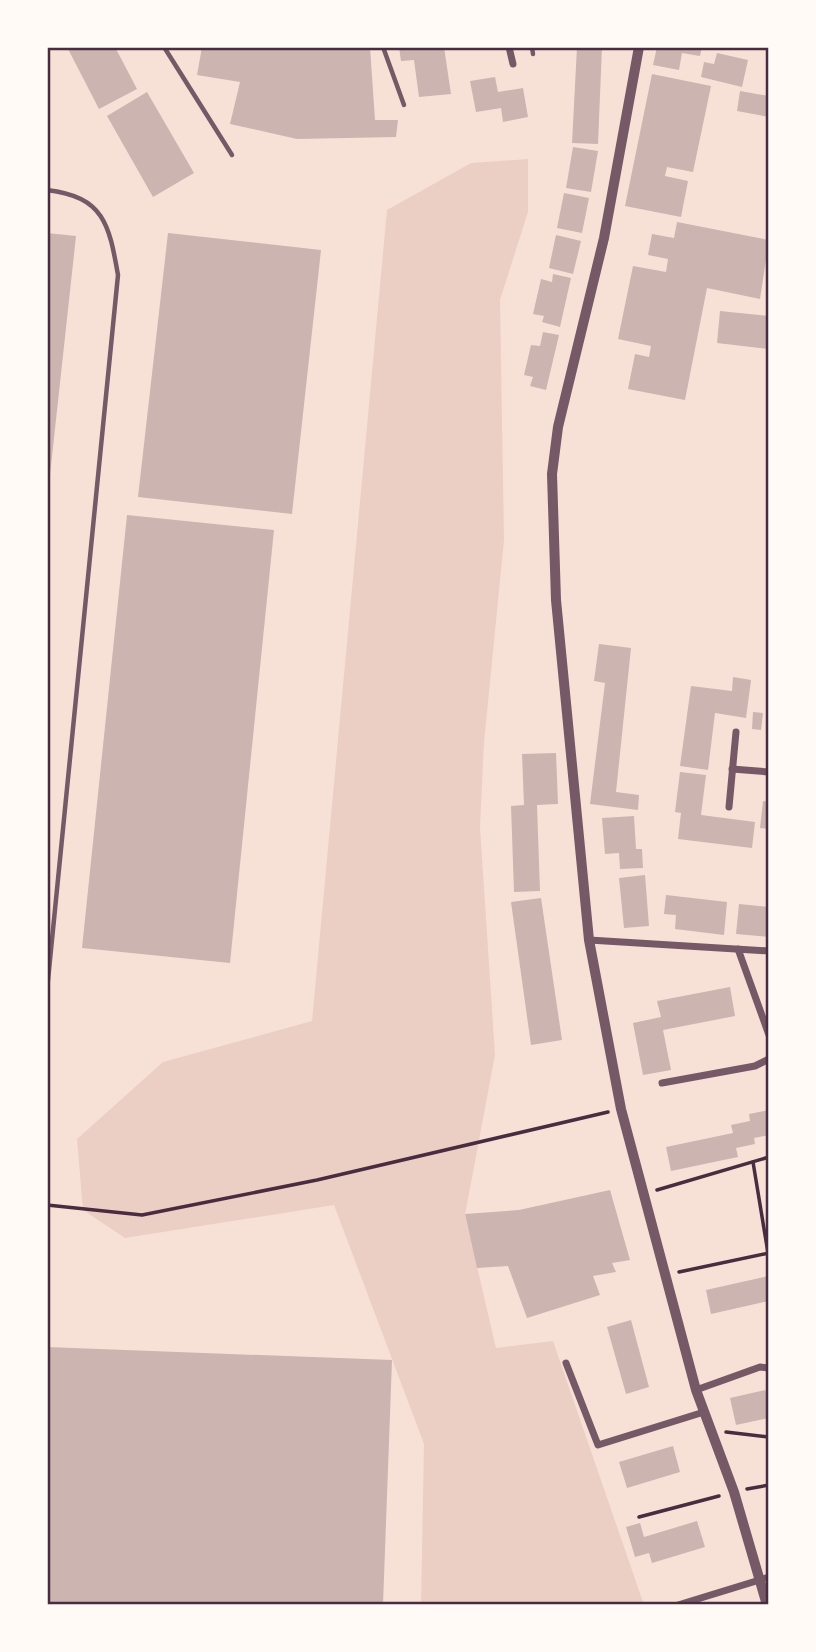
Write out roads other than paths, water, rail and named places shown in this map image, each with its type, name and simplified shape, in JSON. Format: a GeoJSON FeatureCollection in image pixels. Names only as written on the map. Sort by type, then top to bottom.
{"type":"FeatureCollection","features":[{"type":"Feature","properties":{"kind":"street"},"geometry":{"type":"LineString","coordinates":[[509,47],[513,64]]}},
{"type":"Feature","properties":{"kind":"street"},"geometry":{"type":"LineString","coordinates":[[639,47],[604,238],[558,427],[552,474],[556,600],[589,940],[621,1109],[696,1390],[765,1577],[767,1605]]}},
{"type":"Feature","properties":{"kind":"street"},"geometry":{"type":"LineString","coordinates":[[729,807],[736,732]]}},
{"type":"Feature","properties":{"kind":"street"},"geometry":{"type":"LineString","coordinates":[[732,769],[769,772]]}},
{"type":"Feature","properties":{"kind":"street"},"geometry":{"type":"LineString","coordinates":[[589,940],[769,951]]}},
{"type":"Feature","properties":{"kind":"street"},"geometry":{"type":"LineString","coordinates":[[738,949],[769,1035]]}},
{"type":"Feature","properties":{"kind":"street"},"geometry":{"type":"LineString","coordinates":[[662,1083],[755,1066],[769,1059]]}},
{"type":"Feature","properties":{"kind":"street"},"geometry":{"type":"LineString","coordinates":[[566,1363],[598,1445],[704,1412]]}},
{"type":"Feature","properties":{"kind":"street"},"geometry":{"type":"LineString","coordinates":[[696,1390],[760,1367],[769,1368]]}},
{"type":"Feature","properties":{"kind":"street"},"geometry":{"type":"LineString","coordinates":[[678,1605],[765,1577]]}},
{"type":"Feature","properties":{"kind":"lane"},"geometry":{"type":"LineString","coordinates":[[164,47],[232,155]]}},
{"type":"Feature","properties":{"kind":"lane"},"geometry":{"type":"LineString","coordinates":[[383,47],[404,104]]}},
{"type":"Feature","properties":{"kind":"lane"},"geometry":{"type":"LineString","coordinates":[[532,47],[533,54]]}},
{"type":"Feature","properties":{"kind":"lane"},"geometry":{"type":"LineString","coordinates":[[47,190],[68,192],[95,207],[110,229],[118,275],[50,926],[47,990]]}}]}
